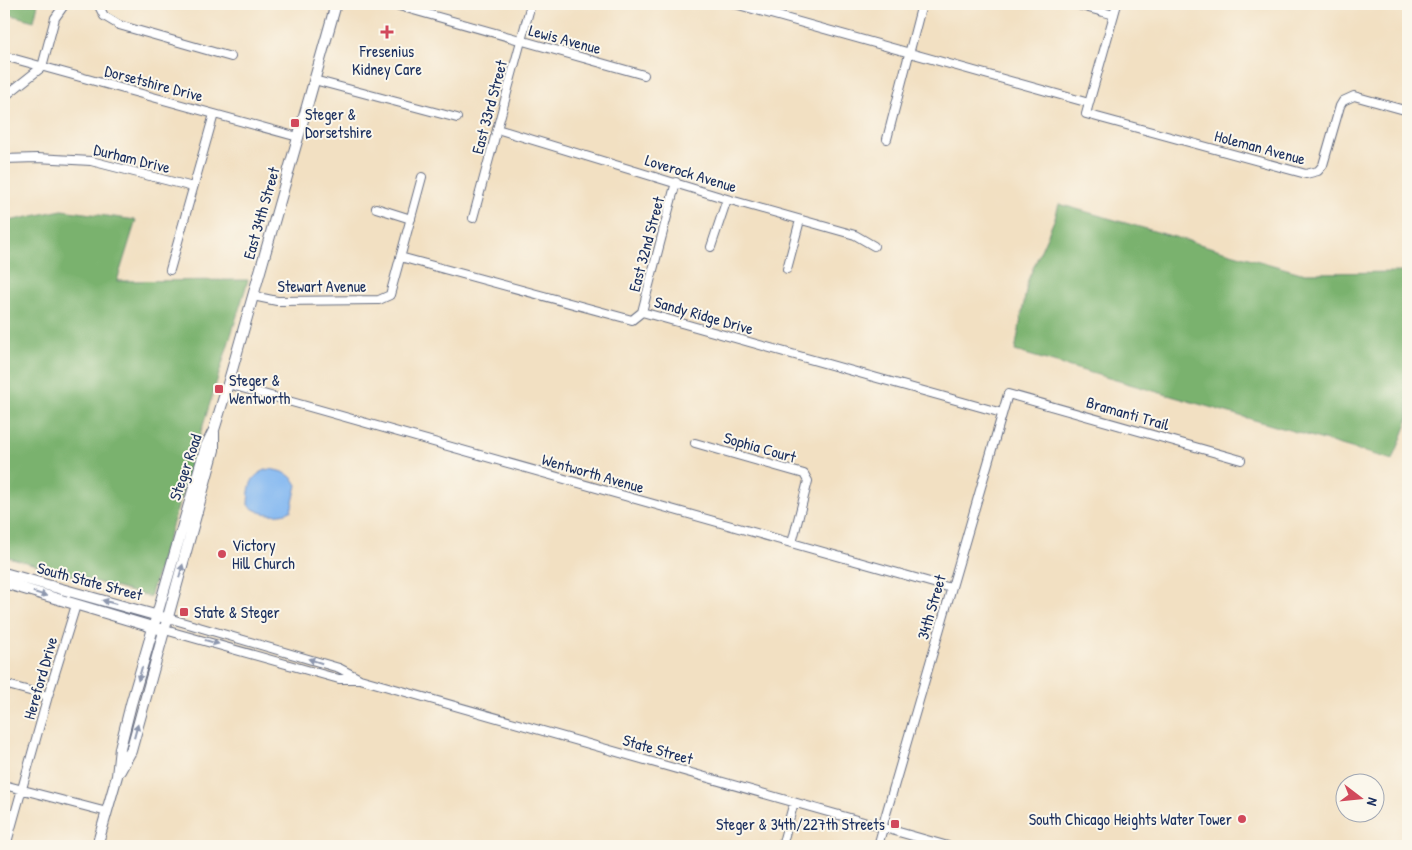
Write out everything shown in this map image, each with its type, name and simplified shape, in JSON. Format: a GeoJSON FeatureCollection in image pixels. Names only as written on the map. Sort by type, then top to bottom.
{"type":"FeatureCollection","features":[{"type":"Feature","properties":{"kind":"street"},"geometry":{"type":"LineString","coordinates":[[4,97],[42,66],[55,18],[65,4]]}},
{"type":"Feature","properties":{"kind":"street"},"geometry":{"type":"LineString","coordinates":[[98,4],[104,16],[119,25],[231,57]]}},
{"type":"Feature","properties":{"kind":"street","name":"East 34th Street"},"geometry":{"type":"LineString","coordinates":[[214,430],[336,4]]}},
{"type":"Feature","properties":{"kind":"street","name":"Lewis Avenue"},"geometry":{"type":"LineString","coordinates":[[392,4],[644,75]]}},
{"type":"Feature","properties":{"kind":"street","name":"East 33rd Street"},"geometry":{"type":"LineString","coordinates":[[473,218],[531,4]]}},
{"type":"Feature","properties":{"kind":"street"},"geometry":{"type":"LineString","coordinates":[[734,4],[1089,104],[1117,4]]}},
{"type":"Feature","properties":{"kind":"street"},"geometry":{"type":"LineString","coordinates":[[887,139],[922,4]]}},
{"type":"Feature","properties":{"kind":"street"},"geometry":{"type":"LineString","coordinates":[[1074,4],[1114,15]]}},
{"type":"Feature","properties":{"kind":"street","name":"Dorsetshire Drive"},"geometry":{"type":"LineString","coordinates":[[4,56],[298,138]]}},
{"type":"Feature","properties":{"kind":"street"},"geometry":{"type":"LineString","coordinates":[[314,80],[457,118]]}},
{"type":"Feature","properties":{"kind":"street","name":"Holeman Avenue"},"geometry":{"type":"LineString","coordinates":[[1089,104],[1086,114],[1306,174],[1318,171],[1322,165],[1343,101],[1354,96],[1408,111]]}},
{"type":"Feature","properties":{"kind":"street"},"geometry":{"type":"LineString","coordinates":[[170,270],[214,114]]}},
{"type":"Feature","properties":{"kind":"street","name":"Loverock Avenue"},"geometry":{"type":"LineString","coordinates":[[497,129],[855,235],[874,246]]}},
{"type":"Feature","properties":{"kind":"street","name":"Durham Drive"},"geometry":{"type":"LineString","coordinates":[[4,159],[37,158],[91,161],[194,187]]}},
{"type":"Feature","properties":{"kind":"street"},"geometry":{"type":"LineString","coordinates":[[400,257],[422,177]]}},
{"type":"Feature","properties":{"kind":"street","name":"East 32nd Street"},"geometry":{"type":"LineString","coordinates":[[642,312],[676,182]]}},
{"type":"Feature","properties":{"kind":"street"},"geometry":{"type":"LineString","coordinates":[[711,247],[727,198]]}},
{"type":"Feature","properties":{"kind":"street"},"geometry":{"type":"LineString","coordinates":[[376,208],[411,219]]}},
{"type":"Feature","properties":{"kind":"street"},"geometry":{"type":"LineString","coordinates":[[786,268],[800,220]]}},
{"type":"Feature","properties":{"kind":"street","name":"Stewart Avenue"},"geometry":{"type":"LineString","coordinates":[[253,296],[277,302],[379,300],[390,295],[400,257]]}},
{"type":"Feature","properties":{"kind":"street","name":"Sandy Ridge Drive"},"geometry":{"type":"LineString","coordinates":[[400,257],[632,320],[642,312],[1002,413]]}},
{"type":"Feature","properties":{"kind":"street","name":"Wentworth Avenue"},"geometry":{"type":"LineString","coordinates":[[228,384],[951,588]]}},
{"type":"Feature","properties":{"kind":"street","name":"34th Street"},"geometry":{"type":"LineString","coordinates":[[878,846],[1008,394]]}},
{"type":"Feature","properties":{"kind":"street","name":"Bramanti Trail"},"geometry":{"type":"LineString","coordinates":[[1008,394],[1241,460]]}},
{"type":"Feature","properties":{"kind":"street","name":"Steger Road"},"geometry":{"type":"LineString","coordinates":[[97,846],[117,776],[120,748],[156,615],[203,455],[214,430]]}},
{"type":"Feature","properties":{"kind":"street","name":"Steger Road"},"geometry":{"type":"LineString","coordinates":[[117,776],[130,751],[165,630],[214,450],[214,430]]}},
{"type":"Feature","properties":{"kind":"street","name":"Sophia Court"},"geometry":{"type":"LineString","coordinates":[[695,443],[804,474],[808,481],[792,543]]}},
{"type":"Feature","properties":{"kind":"street","name":"South State Street"},"geometry":{"type":"LineString","coordinates":[[4,574],[168,618]]}},
{"type":"Feature","properties":{"kind":"street","name":"South State Street"},"geometry":{"type":"LineString","coordinates":[[4,583],[165,630]]}},
{"type":"Feature","properties":{"kind":"street","name":"Hereford Drive"},"geometry":{"type":"LineString","coordinates":[[6,846],[48,696],[76,605]]}},
{"type":"Feature","properties":{"kind":"street","name":"State Street"},"geometry":{"type":"LineString","coordinates":[[168,618],[339,668],[360,679],[948,846]]}},
{"type":"Feature","properties":{"kind":"street","name":"State Street"},"geometry":{"type":"LineString","coordinates":[[165,630],[338,679],[360,679]]}},
{"type":"Feature","properties":{"kind":"street"},"geometry":{"type":"LineString","coordinates":[[4,684],[48,696]]}},
{"type":"Feature","properties":{"kind":"street"},"geometry":{"type":"LineString","coordinates":[[4,785],[107,812]]}},
{"type":"Feature","properties":{"kind":"street"},"geometry":{"type":"LineString","coordinates":[[782,846],[794,802]]}},
{"type":"Feature","properties":{"kind":"green space"},"geometry":{"type":"Polygon","coordinates":[[[4,4],[38,4],[34,21],[4,13],[4,4]]]}},
{"type":"Feature","properties":{"kind":"green space"},"geometry":{"type":"Polygon","coordinates":[[[1059,204],[1301,273],[1408,272],[1408,421],[1393,460],[1015,351],[1028,280],[1055,218],[1059,204]]]}},
{"type":"Feature","properties":{"kind":"green space"},"geometry":{"type":"Polygon","coordinates":[[[62,210],[136,220],[117,281],[248,280],[150,597],[4,556],[4,222],[62,210]]]}},
{"type":"Feature","properties":{"kind":"water"},"geometry":{"type":"Polygon","coordinates":[[[269,469],[289,475],[295,481],[297,485],[291,511],[269,514],[258,511],[248,505],[251,482],[257,475],[269,469]]]}},
{"type":"Feature","properties":{"kind":"place","name":"Fresenius Kidney Care"},"geometry":{"type":"Point","coordinates":[387,32]}},
{"type":"Feature","properties":{"kind":"place","name":"Steger & Dorsetshire"},"geometry":{"type":"Point","coordinates":[295,123]}},
{"type":"Feature","properties":{"kind":"place","name":"Steger & Wentworth"},"geometry":{"type":"Point","coordinates":[219,389]}},
{"type":"Feature","properties":{"kind":"place","name":"Victory Hill Church"},"geometry":{"type":"Point","coordinates":[222,554]}},
{"type":"Feature","properties":{"kind":"place","name":"State & Steger"},"geometry":{"type":"Point","coordinates":[184,612]}},
{"type":"Feature","properties":{"kind":"place","name":"South Chicago Heights Water Tower"},"geometry":{"type":"Point","coordinates":[1242,819]}},
{"type":"Feature","properties":{"kind":"place","name":"Steger & 34th/227th Streets"},"geometry":{"type":"Point","coordinates":[895,824]}}]}
